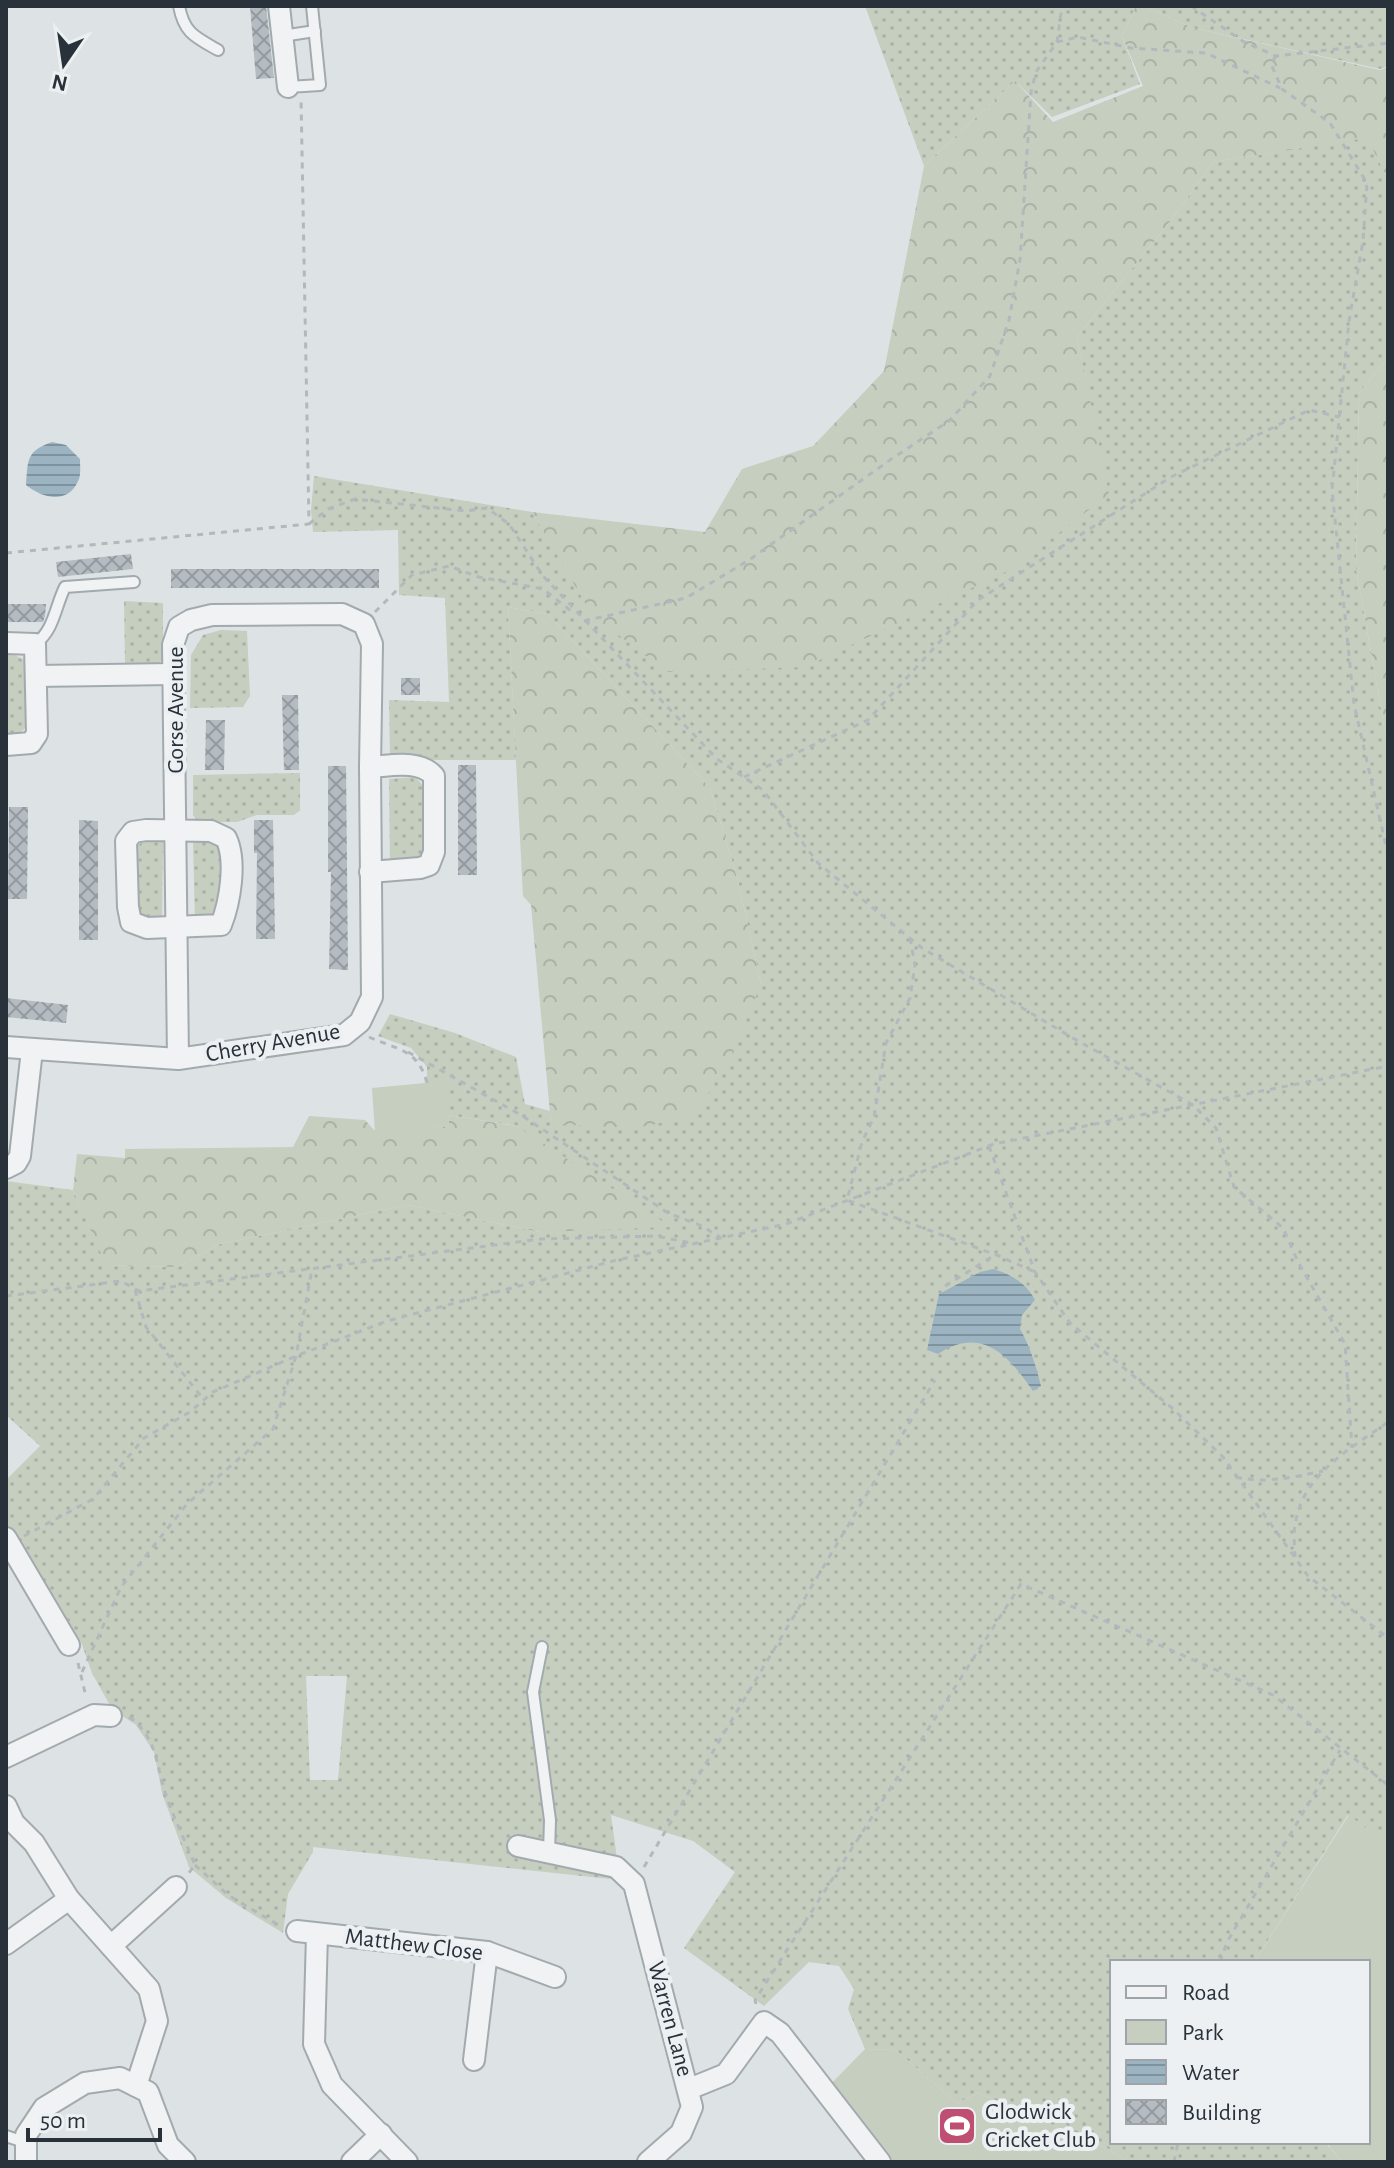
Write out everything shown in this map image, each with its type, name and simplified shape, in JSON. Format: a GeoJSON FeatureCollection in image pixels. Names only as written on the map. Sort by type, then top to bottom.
{"type":"FeatureCollection","features":[{"type":"Feature","properties":{"kind":"street"},"geometry":{"type":"LineString","coordinates":[[279,6],[282,36],[294,87]]}},
{"type":"Feature","properties":{"kind":"street","name":"Gorse Avenue"},"geometry":{"type":"LineString","coordinates":[[178,1059],[173,645],[179,627],[191,620],[212,615],[342,614],[364,624]]}},
{"type":"Feature","properties":{"kind":"street","name":"Cherry Avenue"},"geometry":{"type":"LineString","coordinates":[[6,1047],[178,1059],[344,1035],[360,1022],[372,997],[372,644],[364,624]]}},
{"type":"Feature","properties":{"kind":"street"},"geometry":{"type":"LineString","coordinates":[[6,643],[35,644],[37,734],[31,743],[6,745]]}},
{"type":"Feature","properties":{"kind":"street"},"geometry":{"type":"LineString","coordinates":[[36,676],[173,674]]}},
{"type":"Feature","properties":{"kind":"street"},"geometry":{"type":"LineString","coordinates":[[370,767],[415,766],[426,768],[434,776],[434,852],[429,865],[370,872]]}},
{"type":"Feature","properties":{"kind":"street"},"geometry":{"type":"LineString","coordinates":[[176,830],[216,832],[226,838],[231,851],[230,904],[221,925],[147,928],[131,922],[126,841],[133,832],[176,830]]}},
{"type":"Feature","properties":{"kind":"street"},"geometry":{"type":"LineString","coordinates":[[6,1168],[16,1163],[20,1156],[32,1050]]}},
{"type":"Feature","properties":{"kind":"street"},"geometry":{"type":"LineString","coordinates":[[8,1541],[69,1645]]}},
{"type":"Feature","properties":{"kind":"street"},"geometry":{"type":"LineString","coordinates":[[6,1757],[102,1716]]}},
{"type":"Feature","properties":{"kind":"street"},"geometry":{"type":"LineString","coordinates":[[6,1806],[14,1823],[34,1843],[69,1899],[149,1989],[157,2021],[136,2086]]}},
{"type":"Feature","properties":{"kind":"street"},"geometry":{"type":"LineString","coordinates":[[518,1846],[616,1867],[634,1884]]}},
{"type":"Feature","properties":{"kind":"street","name":"Warren Lane"},"geometry":{"type":"LineString","coordinates":[[634,1884],[692,2107],[681,2133],[653,2160]]}},
{"type":"Feature","properties":{"kind":"street"},"geometry":{"type":"LineString","coordinates":[[111,1946],[176,1887]]}},
{"type":"Feature","properties":{"kind":"street"},"geometry":{"type":"LineString","coordinates":[[6,1944],[69,1899]]}},
{"type":"Feature","properties":{"kind":"street"},"geometry":{"type":"LineString","coordinates":[[307,1932],[314,2044],[332,2085],[407,2162]]}},
{"type":"Feature","properties":{"kind":"street","name":"Matthew Close"},"geometry":{"type":"LineString","coordinates":[[307,1932],[487,1952],[555,1977]]}},
{"type":"Feature","properties":{"kind":"street"},"geometry":{"type":"LineString","coordinates":[[474,2060],[487,1952]]}},
{"type":"Feature","properties":{"kind":"street"},"geometry":{"type":"LineString","coordinates":[[689,2089],[726,2074],[764,2022],[780,2033],[880,2162]]}},
{"type":"Feature","properties":{"kind":"street"},"geometry":{"type":"LineString","coordinates":[[26,2153],[26,2135],[44,2108],[85,2083],[120,2078],[148,2092],[168,2145],[185,2162]]}},
{"type":"Feature","properties":{"kind":"street"},"geometry":{"type":"LineString","coordinates":[[352,2162],[381,2134]]}},
{"type":"Feature","properties":{"kind":"lane"},"geometry":{"type":"LineString","coordinates":[[179,6],[187,30],[218,50]]}},
{"type":"Feature","properties":{"kind":"lane"},"geometry":{"type":"LineString","coordinates":[[294,87],[320,85],[312,6]]}},
{"type":"Feature","properties":{"kind":"lane"},"geometry":{"type":"LineString","coordinates":[[282,36],[315,31]]}},
{"type":"Feature","properties":{"kind":"lane"},"geometry":{"type":"LineString","coordinates":[[35,644],[51,627],[65,587],[134,582]]}},
{"type":"Feature","properties":{"kind":"lane"},"geometry":{"type":"LineString","coordinates":[[542,1647],[533,1692],[550,1820],[549,1853]]}},
{"type":"Feature","properties":{"kind":"lane"},"geometry":{"type":"LineString","coordinates":[[6,2136],[26,2153]]}},
{"type":"Feature","properties":{"kind":"path"},"geometry":{"type":"LineString","coordinates":[[585,622],[686,598],[749,560],[949,421],[990,376],[1009,320],[1020,260],[1031,92],[1036,72],[1057,42],[1062,6]]}},
{"type":"Feature","properties":{"kind":"path"},"geometry":{"type":"LineString","coordinates":[[1191,6],[1244,42],[1276,56],[1388,43]]}},
{"type":"Feature","properties":{"kind":"path"},"geometry":{"type":"LineString","coordinates":[[1057,42],[1078,37],[1131,48],[1206,53],[1282,89],[1330,123],[1367,183],[1363,241],[1349,321],[1332,490],[1354,704],[1388,855]]}},
{"type":"Feature","properties":{"kind":"path"},"geometry":{"type":"LineString","coordinates":[[1276,56],[1271,64],[1282,89]]}},
{"type":"Feature","properties":{"kind":"path"},"geometry":{"type":"LineString","coordinates":[[294,87],[309,524]]}},
{"type":"Feature","properties":{"kind":"path"},"geometry":{"type":"LineString","coordinates":[[744,777],[868,720],[978,600],[1171,477],[1309,410],[1339,417]]}},
{"type":"Feature","properties":{"kind":"path"},"geometry":{"type":"LineString","coordinates":[[6,553],[309,524],[328,509],[355,499],[466,511],[487,508],[509,524],[543,576],[717,759],[763,790],[818,863],[922,948],[1193,1105],[1216,1128],[1234,1187],[1283,1228],[1298,1262],[1345,1344],[1352,1448]]}},
{"type":"Feature","properties":{"kind":"path"},"geometry":{"type":"LineString","coordinates":[[364,624],[412,575],[449,566],[479,577],[543,589],[585,622]]}},
{"type":"Feature","properties":{"kind":"path"},"geometry":{"type":"LineString","coordinates":[[847,1200],[862,1142],[874,1117],[886,1043],[910,998],[915,965],[910,938]]}},
{"type":"Feature","properties":{"kind":"path"},"geometry":{"type":"LineString","coordinates":[[351,1029],[408,1052],[521,1115],[668,1213],[702,1226],[721,1238]]}},
{"type":"Feature","properties":{"kind":"path"},"geometry":{"type":"LineString","coordinates":[[408,1052],[423,1066],[427,1083]]}},
{"type":"Feature","properties":{"kind":"path"},"geometry":{"type":"LineString","coordinates":[[8,1541],[93,1499],[144,1438],[190,1412],[213,1392],[387,1321],[617,1260],[786,1224],[989,1146],[1388,1066]]}},
{"type":"Feature","properties":{"kind":"path"},"geometry":{"type":"LineString","coordinates":[[989,1146],[1035,1272],[1070,1323],[1172,1408],[1223,1457],[1308,1576],[1388,1638]]}},
{"type":"Feature","properties":{"kind":"path"},"geometry":{"type":"LineString","coordinates":[[847,1200],[1035,1272]]}},
{"type":"Feature","properties":{"kind":"path"},"geometry":{"type":"LineString","coordinates":[[6,1296],[121,1281],[139,1291],[541,1239],[656,1236],[695,1243]]}},
{"type":"Feature","properties":{"kind":"path"},"geometry":{"type":"LineString","coordinates":[[945,1286],[995,1255]]}},
{"type":"Feature","properties":{"kind":"path"},"geometry":{"type":"LineString","coordinates":[[82,1672],[121,1587],[187,1504],[273,1429],[296,1356],[312,1269]]}},
{"type":"Feature","properties":{"kind":"path"},"geometry":{"type":"LineString","coordinates":[[134,1288],[146,1327],[204,1400]]}},
{"type":"Feature","properties":{"kind":"path"},"geometry":{"type":"LineString","coordinates":[[634,1884],[935,1380]]}},
{"type":"Feature","properties":{"kind":"path"},"geometry":{"type":"LineString","coordinates":[[1295,1559],[1295,1526],[1304,1492],[1323,1471],[1388,1422]]}},
{"type":"Feature","properties":{"kind":"path"},"geometry":{"type":"LineString","coordinates":[[1236,1477],[1282,1479],[1323,1471]]}},
{"type":"Feature","properties":{"kind":"path"},"geometry":{"type":"LineString","coordinates":[[764,2022],[755,2000],[1021,1584],[1273,1695],[1388,1785]]}},
{"type":"Feature","properties":{"kind":"path"},"geometry":{"type":"LineString","coordinates":[[69,1645],[66,1652],[77,1661],[82,1672],[82,1689],[102,1716],[124,1714],[141,1726],[157,1753],[164,1790],[195,1865],[228,1895],[283,1928],[307,1932]]}},
{"type":"Feature","properties":{"kind":"path"},"geometry":{"type":"LineString","coordinates":[[1221,1960],[1227,1942],[1341,1748]]}},
{"type":"Feature","properties":{"kind":"path"},"geometry":{"type":"LineString","coordinates":[[176,1887],[195,1865]]}},
{"type":"Feature","properties":{"kind":"green space"},"geometry":{"type":"Polygon","coordinates":[[[865,6],[1136,6],[1122,36],[1140,84],[1052,117],[1015,81],[924,166],[865,6]]]}},
{"type":"Feature","properties":{"kind":"green space"},"geometry":{"type":"Polygon","coordinates":[[[1136,6],[1144,6],[1193,28],[1380,70],[1388,67],[1388,179],[1367,138],[1213,162],[1172,219],[1077,337],[1109,494],[1014,568],[805,667],[667,672],[592,615],[532,512],[705,532],[742,469],[813,446],[884,371],[924,166],[1015,81],[1053,122],[1143,86],[1122,36],[1136,6]]]}},
{"type":"Feature","properties":{"kind":"green space"},"geometry":{"type":"Polygon","coordinates":[[[1144,6],[1388,6],[1388,66],[1380,69],[1193,28],[1144,6]]]}},
{"type":"Feature","properties":{"kind":"green space"},"geometry":{"type":"Polygon","coordinates":[[[1367,137],[1388,179],[1388,358],[1359,393],[1356,568],[1388,748],[1388,1845],[1348,1815],[1255,1960],[1110,1960],[1110,2144],[1327,2144],[1342,2162],[1128,2162],[1107,2148],[978,2093],[957,2103],[896,2050],[865,2049],[848,2009],[854,1989],[839,1966],[809,1962],[764,2006],[684,1948],[735,1872],[693,1841],[611,1815],[620,1880],[313,1847],[288,1894],[283,1933],[226,1898],[189,1867],[162,1793],[154,1752],[136,1725],[112,1709],[92,1673],[81,1642],[6,1524],[6,1480],[40,1446],[6,1415],[6,1181],[73,1190],[107,1265],[178,1267],[220,1244],[407,1205],[540,1232],[518,1126],[448,1115],[445,1082],[427,1083],[427,1067],[411,1048],[378,1036],[390,1014],[455,1033],[516,1057],[525,1104],[550,1111],[551,1124],[761,984],[738,881],[710,788],[548,614],[508,607],[516,760],[398,760],[390,755],[389,700],[449,702],[445,598],[399,595],[398,530],[313,532],[314,476],[532,512],[593,615],[1108,494],[1077,337],[1172,219],[1213,162],[1367,137]],[[306,1676],[310,1780],[338,1780],[347,1676],[306,1676]]]}},
{"type":"Feature","properties":{"kind":"green space"},"geometry":{"type":"Polygon","coordinates":[[[1388,358],[1388,748],[1356,568],[1359,393],[1388,358]]]}},
{"type":"Feature","properties":{"kind":"green space"},"geometry":{"type":"Polygon","coordinates":[[[124,601],[163,603],[163,658],[158,665],[125,664],[124,601]]]}},
{"type":"Feature","properties":{"kind":"green space"},"geometry":{"type":"Polygon","coordinates":[[[508,607],[548,614],[710,788],[738,881],[761,984],[732,1054],[695,1116],[636,1128],[551,1124],[531,905],[523,896],[508,607]]]}},
{"type":"Feature","properties":{"kind":"green space"},"geometry":{"type":"Polygon","coordinates":[[[221,630],[247,631],[250,696],[243,707],[190,708],[191,655],[203,635],[221,630]]]}},
{"type":"Feature","properties":{"kind":"green space"},"geometry":{"type":"Polygon","coordinates":[[[9,652],[26,661],[28,725],[20,733],[6,735],[6,654],[9,652]]]}},
{"type":"Feature","properties":{"kind":"green space"},"geometry":{"type":"Polygon","coordinates":[[[300,773],[300,810],[294,815],[257,815],[237,822],[198,822],[193,815],[193,775],[300,773]]]}},
{"type":"Feature","properties":{"kind":"green space"},"geometry":{"type":"Polygon","coordinates":[[[414,777],[421,783],[427,801],[426,853],[422,862],[390,864],[389,779],[414,777]]]}},
{"type":"Feature","properties":{"kind":"green space"},"geometry":{"type":"Polygon","coordinates":[[[205,837],[224,848],[220,917],[195,923],[193,839],[205,837]]]}},
{"type":"Feature","properties":{"kind":"green space"},"geometry":{"type":"Polygon","coordinates":[[[145,839],[163,841],[162,923],[137,914],[135,848],[145,839]]]}},
{"type":"Feature","properties":{"kind":"green space"},"geometry":{"type":"Polygon","coordinates":[[[446,1081],[449,1126],[375,1133],[372,1088],[446,1081]]]}},
{"type":"Feature","properties":{"kind":"green space"},"geometry":{"type":"Polygon","coordinates":[[[448,1115],[517,1126],[671,1227],[540,1232],[407,1205],[220,1244],[178,1267],[106,1265],[73,1190],[77,1154],[125,1158],[125,1149],[293,1147],[309,1116],[365,1120],[376,1132],[449,1126],[448,1115]]]}},
{"type":"Feature","properties":{"kind":"green space"},"geometry":{"type":"Polygon","coordinates":[[[1349,1815],[1388,1845],[1388,2162],[1342,2162],[1328,2144],[1370,2144],[1370,1960],[1255,1960],[1349,1815]]]}},
{"type":"Feature","properties":{"kind":"green space","name":"Glodwick Cricket Club"},"geometry":{"type":"Polygon","coordinates":[[[865,2049],[896,2050],[957,2103],[978,2093],[1107,2148],[1128,2162],[894,2162],[825,2090],[865,2049]]]}},
{"type":"Feature","properties":{"kind":"water"},"geometry":{"type":"Polygon","coordinates":[[[52,442],[66,445],[80,459],[80,477],[75,487],[69,493],[55,497],[40,494],[26,485],[27,469],[33,453],[52,442]]]}},
{"type":"Feature","properties":{"kind":"water"},"geometry":{"type":"Polygon","coordinates":[[[993,1269],[1017,1280],[1035,1300],[1022,1315],[1020,1329],[1041,1386],[1033,1391],[1014,1366],[993,1348],[968,1343],[938,1354],[927,1350],[939,1294],[980,1272],[993,1269]]]}},
{"type":"Feature","properties":{"kind":"building"},"geometry":{"type":"Polygon","coordinates":[[[250,6],[266,6],[274,78],[256,79],[250,6]]]}},
{"type":"Feature","properties":{"kind":"building"},"geometry":{"type":"Polygon","coordinates":[[[131,554],[133,569],[58,577],[56,562],[131,554]]]}},
{"type":"Feature","properties":{"kind":"building"},"geometry":{"type":"Polygon","coordinates":[[[171,569],[379,569],[379,588],[171,588],[171,569]]]}},
{"type":"Feature","properties":{"kind":"building"},"geometry":{"type":"Polygon","coordinates":[[[6,604],[46,604],[43,622],[6,622],[6,604]]]}},
{"type":"Feature","properties":{"kind":"building"},"geometry":{"type":"Polygon","coordinates":[[[401,678],[420,678],[420,695],[401,695],[401,678]]]}},
{"type":"Feature","properties":{"kind":"building"},"geometry":{"type":"Polygon","coordinates":[[[282,695],[298,695],[299,770],[284,770],[282,695]]]}},
{"type":"Feature","properties":{"kind":"building"},"geometry":{"type":"Polygon","coordinates":[[[206,720],[225,720],[224,770],[205,770],[206,720]]]}},
{"type":"Feature","properties":{"kind":"building"},"geometry":{"type":"Polygon","coordinates":[[[458,765],[476,765],[477,875],[458,875],[458,765]]]}},
{"type":"Feature","properties":{"kind":"building"},"geometry":{"type":"Polygon","coordinates":[[[328,766],[346,766],[348,970],[329,969],[331,872],[328,872],[328,766]]]}},
{"type":"Feature","properties":{"kind":"building"},"geometry":{"type":"Polygon","coordinates":[[[9,807],[28,807],[27,899],[8,899],[9,807]]]}},
{"type":"Feature","properties":{"kind":"building"},"geometry":{"type":"Polygon","coordinates":[[[79,820],[98,821],[98,940],[79,940],[79,820]]]}},
{"type":"Feature","properties":{"kind":"building"},"geometry":{"type":"Polygon","coordinates":[[[254,820],[273,820],[275,939],[256,939],[257,853],[254,853],[254,820]]]}},
{"type":"Feature","properties":{"kind":"building"},"geometry":{"type":"Polygon","coordinates":[[[6,998],[68,1005],[66,1023],[6,1017],[6,998]]]}},
{"type":"Feature","properties":{"kind":"place","name":"Glodwick Cricket Club"},"geometry":{"type":"Point","coordinates":[957,2126]}}]}
